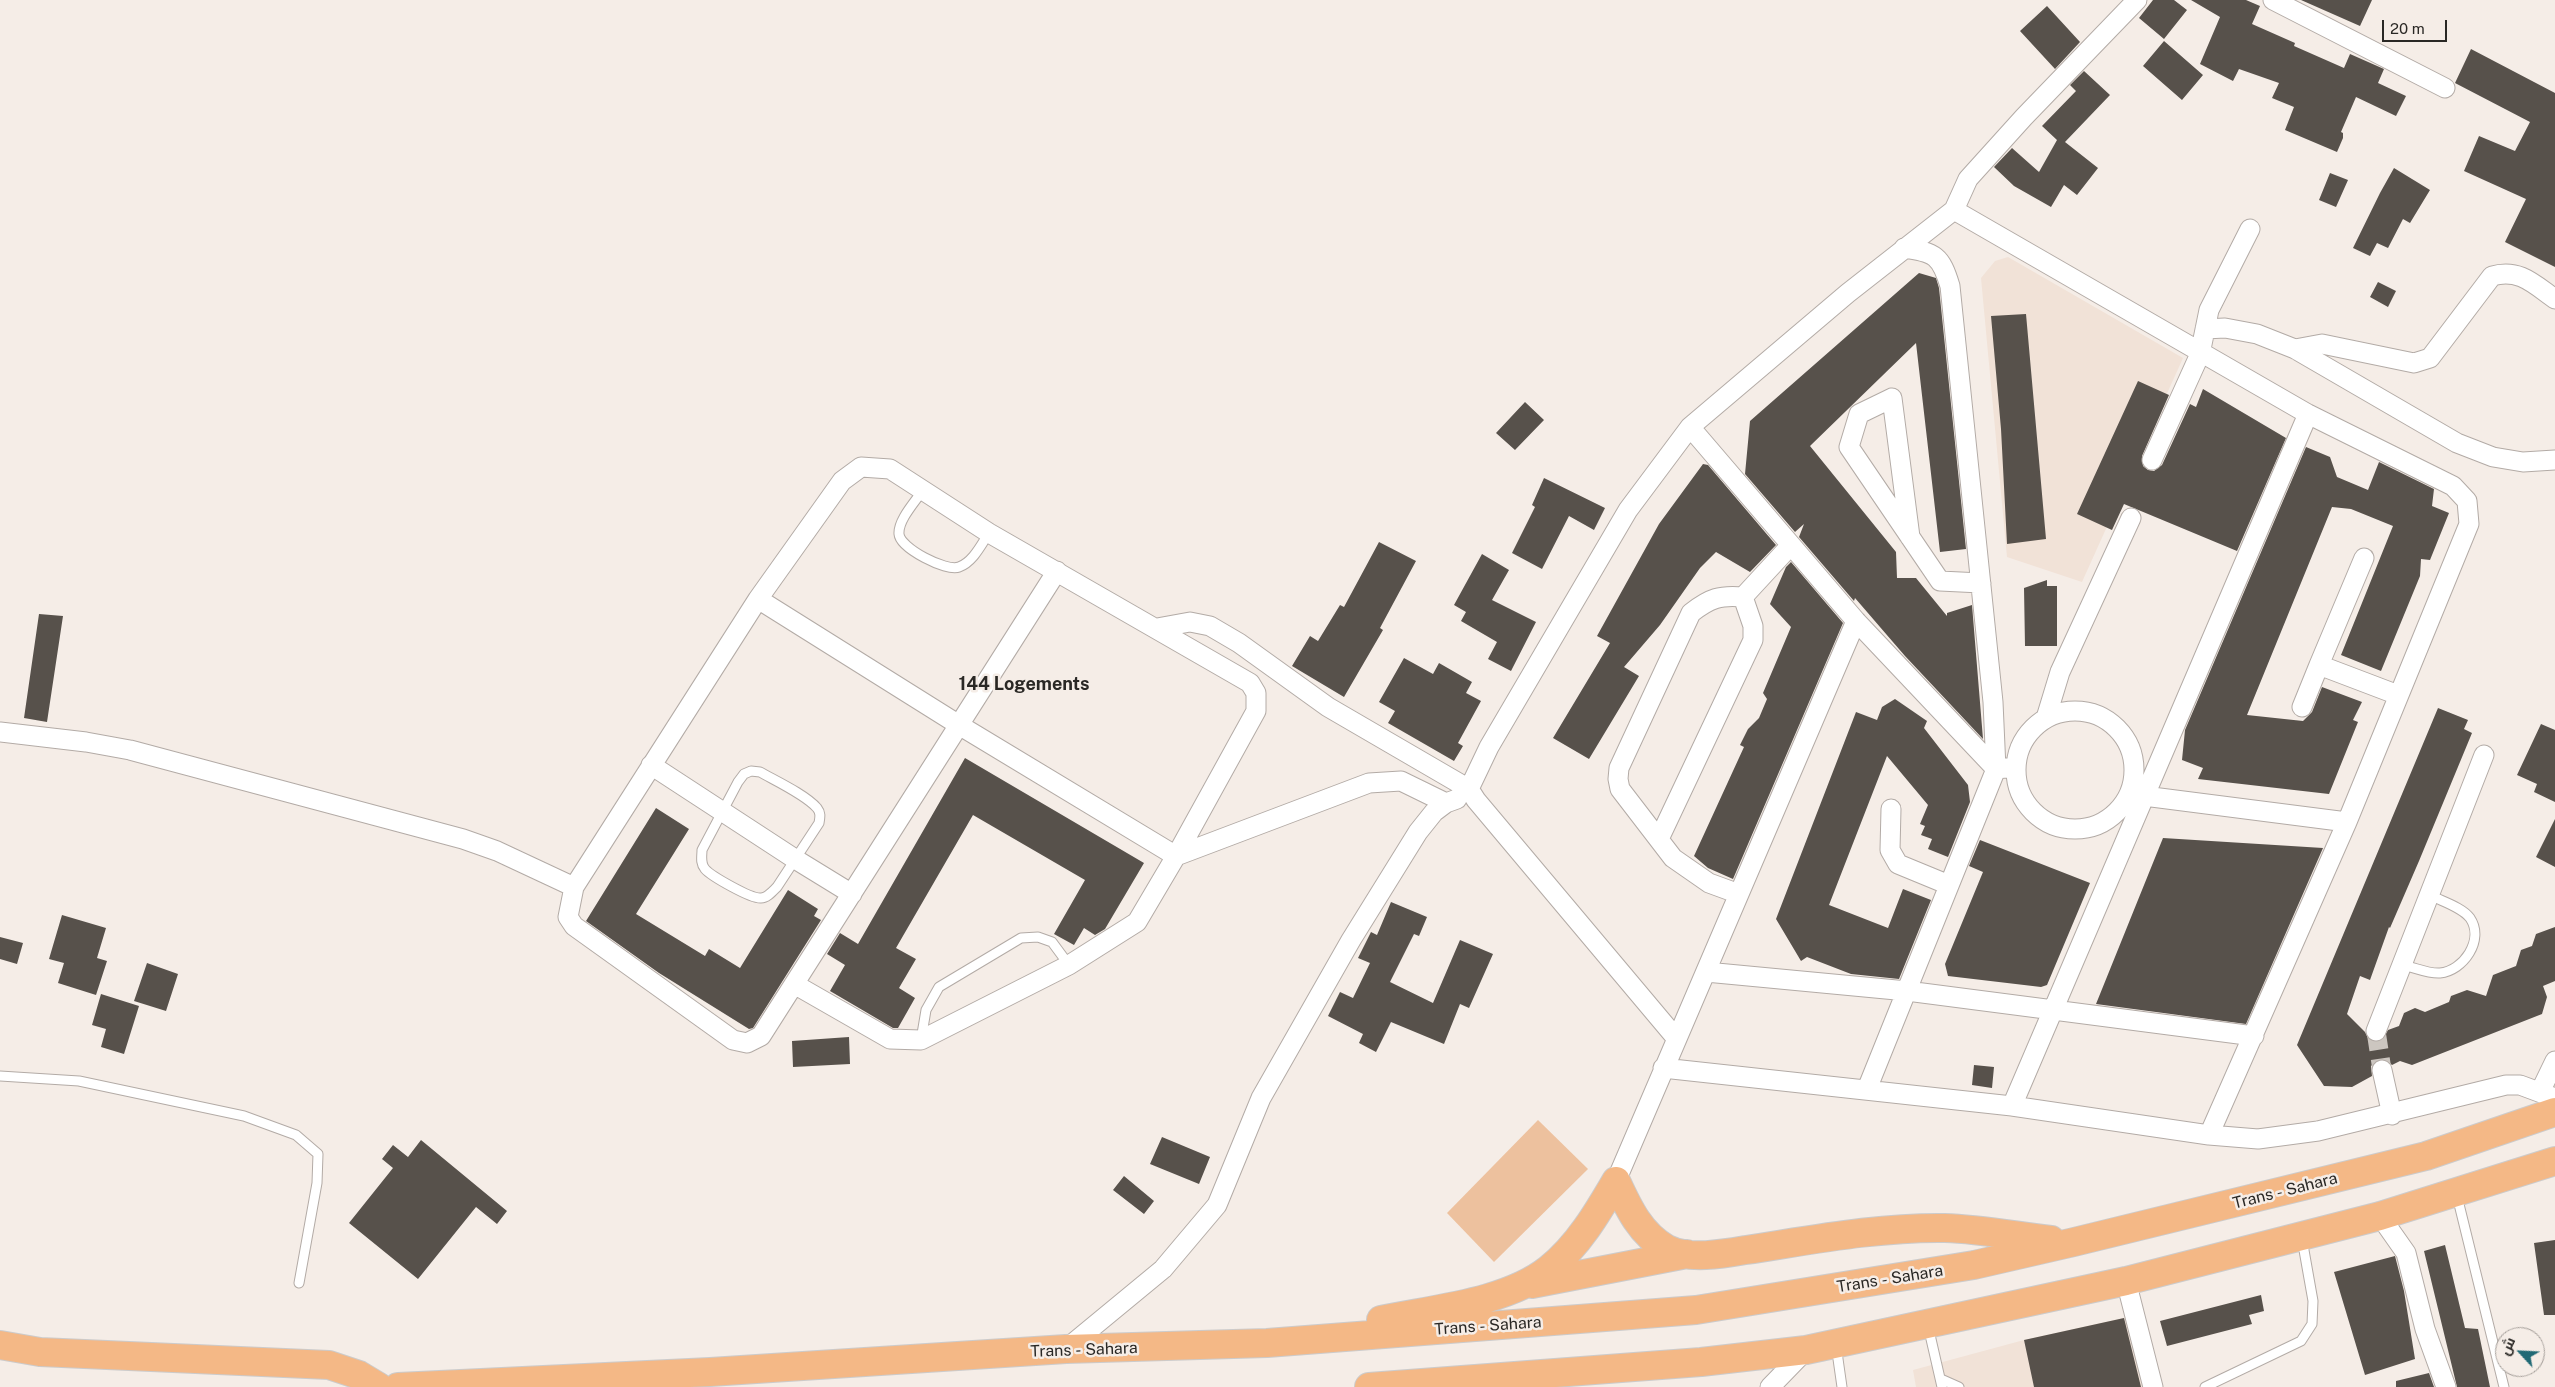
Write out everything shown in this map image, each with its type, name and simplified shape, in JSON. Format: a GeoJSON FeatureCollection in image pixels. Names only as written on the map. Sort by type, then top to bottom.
{"type":"FeatureCollection","features":[{"type":"Feature","properties":{"kind":"highway","name":"Trans - Sahara"},"geometry":{"type":"LineString","coordinates":[[398,1387],[710,1372],[1066,1349],[1268,1343],[1696,1310],[1974,1265],[2426,1156],[2550,1101]]}},
{"type":"Feature","properties":{"kind":"highway"},"geometry":{"type":"LineString","coordinates":[[1369,1387],[1418,1386],[1701,1362],[1806,1350],[2126,1281],[2380,1216],[2555,1161]]}},
{"type":"Feature","properties":{"kind":"highway"},"geometry":{"type":"LineString","coordinates":[[1616,1181],[1631,1214],[1646,1232],[1668,1249],[1687,1254]]}},
{"type":"Feature","properties":{"kind":"highway"},"geometry":{"type":"LineString","coordinates":[[1522,1285],[1549,1269],[1577,1240],[1616,1181]]}},
{"type":"Feature","properties":{"kind":"highway"},"geometry":{"type":"LineString","coordinates":[[1268,1343],[1478,1300],[1522,1285],[1687,1254],[1738,1251],[1859,1233],[1902,1229],[1947,1228],[2074,1242]]}},
{"type":"Feature","properties":{"kind":"highway"},"geometry":{"type":"LineString","coordinates":[[0,1345],[40,1352],[329,1365],[359,1375],[379,1387]]}},
{"type":"Feature","properties":{"kind":"street"},"geometry":{"type":"LineString","coordinates":[[1472,795],[1488,747],[1628,510],[1690,427],[1829,308],[1954,210],[1968,179],[2024,116],[2137,0]]}},
{"type":"Feature","properties":{"kind":"street"},"geometry":{"type":"LineString","coordinates":[[2273,0],[2445,88]]}},
{"type":"Feature","properties":{"kind":"street"},"geometry":{"type":"LineString","coordinates":[[1954,210],[2200,354],[2308,414],[2453,486],[2467,500],[2469,524],[2347,822],[2210,1135]]}},
{"type":"Feature","properties":{"kind":"street"},"geometry":{"type":"LineString","coordinates":[[2152,460],[2200,354],[2209,310],[2250,229]]}},
{"type":"Feature","properties":{"kind":"street"},"geometry":{"type":"LineString","coordinates":[[1868,1089],[1996,769],[1997,742],[1950,286],[1944,264],[1926,251],[1904,248]]}},
{"type":"Feature","properties":{"kind":"street"},"geometry":{"type":"LineString","coordinates":[[2295,349],[2322,344],[2414,363],[2430,358],[2492,276],[2505,272],[2522,276],[2555,299]]}},
{"type":"Feature","properties":{"kind":"street"},"geometry":{"type":"LineString","coordinates":[[2205,329],[2225,328],[2257,334],[2295,349],[2457,442],[2493,456],[2523,462],[2555,460]]}},
{"type":"Feature","properties":{"kind":"street"},"geometry":{"type":"LineString","coordinates":[[1910,537],[1892,398],[1859,414],[1849,448],[1940,581],[1981,583]]}},
{"type":"Feature","properties":{"kind":"street"},"geometry":{"type":"LineString","coordinates":[[2012,1106],[2054,1010],[2137,794],[2308,414]]}},
{"type":"Feature","properties":{"kind":"street"},"geometry":{"type":"LineString","coordinates":[[1690,427],[1856,621],[1996,769]]}},
{"type":"Feature","properties":{"kind":"street"},"geometry":{"type":"LineString","coordinates":[[794,984],[890,1039],[921,1040],[1069,965],[1137,922],[1176,856],[1256,710],[1256,693],[1250,683],[1157,628],[1057,571],[989,533],[890,469],[861,468],[842,482],[758,599],[574,887],[568,917],[574,926],[733,1040],[747,1044],[761,1036],[794,984],[852,894],[1057,571]]}},
{"type":"Feature","properties":{"kind":"street"},"geometry":{"type":"LineString","coordinates":[[2046,718],[2060,672],[2131,518]]}},
{"type":"Feature","properties":{"kind":"street"},"geometry":{"type":"LineString","coordinates":[[1744,597],[1791,545]]}},
{"type":"Feature","properties":{"kind":"street"},"geometry":{"type":"LineString","coordinates":[[2302,708],[2364,558]]}},
{"type":"Feature","properties":{"kind":"street"},"geometry":{"type":"LineString","coordinates":[[1739,894],[1708,883],[1673,858],[1620,789],[1618,779],[1619,768],[1691,613],[1707,600],[1726,596],[1744,597]]}},
{"type":"Feature","properties":{"kind":"street"},"geometry":{"type":"LineString","coordinates":[[1659,839],[1753,640],[1753,626],[1744,597]]}},
{"type":"Feature","properties":{"kind":"street"},"geometry":{"type":"LineString","coordinates":[[758,599],[959,725],[1176,856]]}},
{"type":"Feature","properties":{"kind":"street"},"geometry":{"type":"LineString","coordinates":[[1616,1181],[1856,621]]}},
{"type":"Feature","properties":{"kind":"street"},"geometry":{"type":"LineString","coordinates":[[1157,628],[1190,622],[1210,626],[1239,643],[1328,707],[1472,795],[1676,1038]]}},
{"type":"Feature","properties":{"kind":"street"},"geometry":{"type":"LineString","coordinates":[[2319,665],[2398,695]]}},
{"type":"Feature","properties":{"kind":"street"},"geometry":{"type":"LineString","coordinates":[[2137,794],[2131,748],[2121,730],[2105,717],[2086,710],[2065,711],[2046,718],[2030,731],[2020,749],[2016,767],[2018,786],[2026,803],[2039,817],[2055,826],[2074,829],[2092,827],[2110,818],[2137,794],[2347,822]]}},
{"type":"Feature","properties":{"kind":"street"},"geometry":{"type":"LineString","coordinates":[[0,732],[86,742],[130,750],[432,829],[497,851],[574,887]]}},
{"type":"Feature","properties":{"kind":"street"},"geometry":{"type":"LineString","coordinates":[[2376,1031],[2484,755]]}},
{"type":"Feature","properties":{"kind":"street"},"geometry":{"type":"LineString","coordinates":[[651,765],[795,860],[852,894]]}},
{"type":"Feature","properties":{"kind":"street"},"geometry":{"type":"LineString","coordinates":[[1996,769],[2016,767]]}},
{"type":"Feature","properties":{"kind":"street"},"geometry":{"type":"LineString","coordinates":[[1176,856],[1369,783],[1400,781],[1446,803]]}},
{"type":"Feature","properties":{"kind":"street"},"geometry":{"type":"LineString","coordinates":[[1066,1349],[1163,1269],[1217,1205],[1261,1098],[1351,940],[1418,832],[1434,812],[1446,803],[1472,795]]}},
{"type":"Feature","properties":{"kind":"street"},"geometry":{"type":"LineString","coordinates":[[1891,809],[1890,850],[1898,864],[1949,885]]}},
{"type":"Feature","properties":{"kind":"street"},"geometry":{"type":"LineString","coordinates":[[1706,972],[1907,991],[2254,1036]]}},
{"type":"Feature","properties":{"kind":"street"},"geometry":{"type":"LineString","coordinates":[[1663,1068],[2012,1106],[2210,1135],[2258,1139],[2318,1131],[2506,1085],[2520,1085],[2550,1101],[2555,1063]]}},
{"type":"Feature","properties":{"kind":"street"},"geometry":{"type":"LineString","coordinates":[[2382,1070],[2392,1114]]}},
{"type":"Feature","properties":{"kind":"street"},"geometry":{"type":"LineString","coordinates":[[2380,1216],[2406,1253],[2425,1329],[2446,1387]]}},
{"type":"Feature","properties":{"kind":"street"},"geometry":{"type":"LineString","coordinates":[[2126,1281],[2153,1387]]}},
{"type":"Feature","properties":{"kind":"street"},"geometry":{"type":"LineString","coordinates":[[1770,1387],[1806,1350]]}},
{"type":"Feature","properties":{"kind":"lane"},"geometry":{"type":"LineString","coordinates":[[922,490],[900,527],[899,536],[903,544],[944,568],[952,570],[970,562],[989,533]]}},
{"type":"Feature","properties":{"kind":"lane"},"geometry":{"type":"LineString","coordinates":[[751,771],[760,772],[809,802],[818,808],[821,816],[819,823],[776,887],[769,895],[761,898],[750,897],[705,869],[701,861],[702,850],[722,813],[738,782],[744,774],[751,771]]}},
{"type":"Feature","properties":{"kind":"lane"},"geometry":{"type":"LineString","coordinates":[[2402,964],[2438,973],[2452,971],[2463,962],[2473,946],[2474,931],[2470,918],[2430,895]]}},
{"type":"Feature","properties":{"kind":"lane"},"geometry":{"type":"LineString","coordinates":[[921,1040],[926,1010],[939,987],[1021,938],[1038,937],[1052,942],[1069,965]]}},
{"type":"Feature","properties":{"kind":"lane"},"geometry":{"type":"LineString","coordinates":[[0,1076],[79,1081],[244,1116],[296,1135],[318,1154],[317,1183],[299,1283]]}},
{"type":"Feature","properties":{"kind":"lane"},"geometry":{"type":"LineString","coordinates":[[2456,1192],[2504,1387]]}},
{"type":"Feature","properties":{"kind":"lane"},"geometry":{"type":"LineString","coordinates":[[2205,1387],[2301,1341],[2312,1324],[2313,1301],[2302,1236]]}},
{"type":"Feature","properties":{"kind":"lane"},"geometry":{"type":"LineString","coordinates":[[1928,1324],[1942,1383],[1960,1387]]}},
{"type":"Feature","properties":{"kind":"lane"},"geometry":{"type":"LineString","coordinates":[[1836,1344],[1842,1387]]}},
{"type":"Feature","properties":{"kind":"shaded area"},"geometry":{"type":"Polygon","coordinates":[[[2008,257],[2183,358],[2082,582],[2007,557],[1981,278],[1995,261],[2008,257]]]}},
{"type":"Feature","properties":{"kind":"shaded area"},"geometry":{"type":"Polygon","coordinates":[[[1538,1120],[1588,1169],[1494,1262],[1447,1213],[1538,1120]]]}},
{"type":"Feature","properties":{"kind":"shaded area"},"geometry":{"type":"Polygon","coordinates":[[[2128,1317],[2143,1387],[1916,1387],[1913,1370],[2024,1340],[2128,1317]]]}},
{"type":"Feature","properties":{"kind":"building"},"geometry":{"type":"Polygon","coordinates":[[[2153,0],[2174,0],[2187,10],[2164,39],[2139,18],[2153,0]]]}},
{"type":"Feature","properties":{"kind":"building"},"geometry":{"type":"Polygon","coordinates":[[[2191,0],[2246,0],[2260,6],[2252,24],[2295,43],[2294,46],[2344,68],[2350,54],[2384,69],[2378,83],[2406,96],[2396,116],[2356,97],[2341,132],[2343,133],[2343,138],[2337,152],[2285,130],[2294,107],[2272,98],[2279,83],[2239,69],[2233,81],[2200,64],[2220,17],[2191,0]]]}},
{"type":"Feature","properties":{"kind":"building"},"geometry":{"type":"Polygon","coordinates":[[[2301,0],[2372,0],[2360,26],[2301,0]]]}},
{"type":"Feature","properties":{"kind":"building"},"geometry":{"type":"Polygon","coordinates":[[[2047,6],[2080,42],[2055,69],[2020,31],[2047,6]]]}},
{"type":"Feature","properties":{"kind":"building"},"geometry":{"type":"Polygon","coordinates":[[[2164,41],[2203,75],[2182,100],[2143,66],[2164,41]]]}},
{"type":"Feature","properties":{"kind":"building"},"geometry":{"type":"Polygon","coordinates":[[[2471,49],[2555,93],[2555,267],[2505,242],[2526,199],[2464,171],[2479,136],[2515,151],[2530,122],[2455,83],[2471,49]]]}},
{"type":"Feature","properties":{"kind":"building"},"geometry":{"type":"Polygon","coordinates":[[[2084,71],[2110,95],[2065,142],[2098,168],[2077,195],[2064,185],[2051,207],[2014,186],[1994,167],[2012,148],[2039,172],[2057,140],[2042,126],[2076,91],[2070,85],[2084,71]]]}},
{"type":"Feature","properties":{"kind":"building"},"geometry":{"type":"Polygon","coordinates":[[[2394,168],[2430,190],[2410,223],[2403,219],[2388,248],[2377,243],[2370,256],[2353,248],[2394,168]]]}},
{"type":"Feature","properties":{"kind":"building"},"geometry":{"type":"Polygon","coordinates":[[[2330,173],[2348,180],[2336,207],[2319,200],[2330,173]]]}},
{"type":"Feature","properties":{"kind":"building"},"geometry":{"type":"Polygon","coordinates":[[[1919,273],[1936,278],[1939,288],[1966,549],[1940,552],[1916,343],[1810,446],[1896,552],[1897,578],[1916,578],[1947,616],[1947,613],[1972,605],[1983,739],[1905,656],[1855,598],[1854,601],[1799,537],[1804,524],[1795,532],[1745,474],[1750,421],[1919,273]]]}},
{"type":"Feature","properties":{"kind":"building"},"geometry":{"type":"Polygon","coordinates":[[[2378,282],[2396,291],[2388,307],[2370,297],[2378,282]]]}},
{"type":"Feature","properties":{"kind":"building"},"geometry":{"type":"Polygon","coordinates":[[[2026,314],[2046,539],[2007,544],[2001,429],[1991,316],[2026,314]]]}},
{"type":"Feature","properties":{"kind":"building"},"geometry":{"type":"Polygon","coordinates":[[[2138,381],[2169,395],[2142,456],[2143,466],[2148,470],[2154,471],[2162,465],[2190,404],[2196,407],[2203,389],[2286,438],[2237,551],[2124,504],[2112,530],[2077,514],[2138,381]]]}},
{"type":"Feature","properties":{"kind":"building"},"geometry":{"type":"Polygon","coordinates":[[[1525,402],[1544,420],[1515,450],[1496,433],[1525,402]]]}},
{"type":"Feature","properties":{"kind":"building"},"geometry":{"type":"Polygon","coordinates":[[[2306,447],[2330,457],[2337,477],[2368,490],[2379,462],[2434,489],[2432,506],[2449,513],[2430,560],[2421,559],[2420,576],[2381,671],[2341,655],[2393,526],[2351,509],[2332,507],[2247,715],[2303,721],[2312,712],[2322,687],[2362,702],[2353,720],[2358,722],[2329,794],[2198,779],[2203,768],[2182,760],[2185,730],[2306,447]]]}},
{"type":"Feature","properties":{"kind":"building"},"geometry":{"type":"Polygon","coordinates":[[[1703,464],[1708,465],[1776,545],[1750,572],[1716,552],[1700,568],[1660,625],[1624,667],[1639,676],[1589,759],[1553,738],[1610,643],[1597,636],[1659,524],[1703,464]]]}},
{"type":"Feature","properties":{"kind":"building"},"geometry":{"type":"Polygon","coordinates":[[[1544,478],[1605,508],[1594,530],[1569,516],[1542,569],[1512,553],[1535,507],[1532,505],[1544,478]]]}},
{"type":"Feature","properties":{"kind":"building"},"geometry":{"type":"Polygon","coordinates":[[[1379,542],[1416,561],[1380,628],[1383,630],[1344,697],[1292,666],[1310,636],[1318,641],[1340,605],[1344,607],[1379,542]]]}},
{"type":"Feature","properties":{"kind":"building"},"geometry":{"type":"Polygon","coordinates":[[[1482,554],[1509,570],[1492,600],[1536,622],[1511,671],[1488,659],[1497,642],[1461,621],[1466,612],[1454,605],[1482,554]]]}},
{"type":"Feature","properties":{"kind":"building"},"geometry":{"type":"Polygon","coordinates":[[[1791,562],[1843,623],[1733,879],[1708,868],[1694,856],[1744,747],[1740,745],[1748,729],[1759,718],[1767,699],[1763,693],[1791,627],[1770,604],[1786,567],[1791,562]]]}},
{"type":"Feature","properties":{"kind":"building"},"geometry":{"type":"Polygon","coordinates":[[[2047,580],[2047,586],[2057,586],[2057,646],[2025,646],[2024,588],[2047,580]]]}},
{"type":"Feature","properties":{"kind":"building"},"geometry":{"type":"Polygon","coordinates":[[[39,614],[63,616],[47,722],[24,718],[39,614]]]}},
{"type":"Feature","properties":{"kind":"building"},"geometry":{"type":"Polygon","coordinates":[[[1404,658],[1433,674],[1439,663],[1472,682],[1466,693],[1481,701],[1458,743],[1463,746],[1454,761],[1388,723],[1395,711],[1379,702],[1404,658]]]}},
{"type":"Feature","properties":{"kind":"building"},"geometry":{"type":"Polygon","coordinates":[[[1895,699],[1927,721],[1924,728],[1968,785],[1970,802],[1948,857],[1928,849],[1932,839],[1921,835],[1925,826],[1920,824],[1928,805],[1887,756],[1829,905],[1888,928],[1903,889],[1931,900],[1899,979],[1851,974],[1807,957],[1801,961],[1776,919],[1856,712],[1877,720],[1882,707],[1895,699]]]}},
{"type":"Feature","properties":{"kind":"building"},"geometry":{"type":"Polygon","coordinates":[[[2438,708],[2468,720],[2464,729],[2472,733],[2419,861],[2389,927],[2370,980],[2360,976],[2347,1014],[2365,1032],[2368,1038],[2378,1042],[2383,1039],[2388,1030],[2399,1026],[2404,1013],[2415,1008],[2425,1012],[2449,1002],[2451,996],[2467,990],[2486,996],[2493,975],[2516,966],[2521,950],[2532,946],[2536,934],[2555,927],[2555,981],[2543,986],[2547,997],[2542,1014],[2412,1065],[2400,1061],[2392,1065],[2386,1059],[2379,1059],[2371,1066],[2372,1076],[2352,1087],[2324,1086],[2297,1045],[2438,708]]]}},
{"type":"Feature","properties":{"kind":"building"},"geometry":{"type":"Polygon","coordinates":[[[2541,724],[2555,730],[2555,802],[2534,792],[2537,784],[2517,775],[2541,724]]]}},
{"type":"Feature","properties":{"kind":"building"},"geometry":{"type":"Polygon","coordinates":[[[965,758],[1144,863],[1105,929],[1095,935],[1084,928],[1074,945],[1054,934],[1085,880],[973,815],[896,948],[916,959],[899,988],[915,998],[898,1028],[893,1028],[830,991],[845,965],[827,954],[840,933],[858,944],[965,758]]]}},
{"type":"Feature","properties":{"kind":"building"},"geometry":{"type":"Polygon","coordinates":[[[656,808],[689,829],[636,914],[705,956],[709,949],[740,968],[788,890],[818,909],[814,916],[821,920],[753,1028],[749,1029],[659,973],[586,921],[656,808]]]}},
{"type":"Feature","properties":{"kind":"building"},"geometry":{"type":"Polygon","coordinates":[[[2555,819],[2555,867],[2536,857],[2555,819]]]}},
{"type":"Feature","properties":{"kind":"building"},"geometry":{"type":"Polygon","coordinates":[[[2163,838],[2323,848],[2246,1024],[2096,1004],[2163,838]]]}},
{"type":"Feature","properties":{"kind":"building"},"geometry":{"type":"Polygon","coordinates":[[[1980,840],[2090,883],[2047,985],[2041,987],[1948,976],[1945,964],[1983,872],[1969,866],[1980,840]]]}},
{"type":"Feature","properties":{"kind":"building"},"geometry":{"type":"Polygon","coordinates":[[[1391,902],[1427,917],[1419,936],[1414,934],[1390,982],[1433,1003],[1460,940],[1493,954],[1469,1008],[1460,1004],[1444,1044],[1391,1022],[1376,1052],[1359,1043],[1363,1034],[1328,1016],[1340,992],[1353,998],[1370,963],[1358,958],[1371,932],[1377,935],[1391,902]]]}},
{"type":"Feature","properties":{"kind":"building"},"geometry":{"type":"Polygon","coordinates":[[[62,915],[106,928],[97,958],[107,961],[96,995],[58,983],[64,963],[49,959],[62,915]]]}},
{"type":"Feature","properties":{"kind":"building"},"geometry":{"type":"Polygon","coordinates":[[[0,937],[23,943],[17,964],[0,959],[0,937]]]}},
{"type":"Feature","properties":{"kind":"building"},"geometry":{"type":"Polygon","coordinates":[[[147,963],[178,974],[166,1011],[134,1001],[147,963]]]}},
{"type":"Feature","properties":{"kind":"building"},"geometry":{"type":"Polygon","coordinates":[[[101,994],[139,1006],[124,1054],[101,1047],[106,1029],[92,1025],[101,994]]]}},
{"type":"Feature","properties":{"kind":"building"},"geometry":{"type":"Polygon","coordinates":[[[849,1037],[850,1064],[793,1067],[792,1041],[849,1037]]]}},
{"type":"Feature","properties":{"kind":"building"},"geometry":{"type":"Polygon","coordinates":[[[1974,1065],[1994,1067],[1992,1088],[1972,1085],[1974,1065]]]}},
{"type":"Feature","properties":{"kind":"building"},"geometry":{"type":"Polygon","coordinates":[[[1162,1137],[1210,1157],[1199,1184],[1150,1164],[1162,1137]]]}},
{"type":"Feature","properties":{"kind":"building"},"geometry":{"type":"Polygon","coordinates":[[[421,1140],[507,1211],[497,1224],[476,1207],[418,1279],[349,1223],[393,1168],[382,1159],[393,1145],[408,1157],[421,1140]]]}},
{"type":"Feature","properties":{"kind":"building"},"geometry":{"type":"Polygon","coordinates":[[[1124,1176],[1154,1201],[1144,1214],[1113,1190],[1124,1176]]]}},
{"type":"Feature","properties":{"kind":"building"},"geometry":{"type":"Polygon","coordinates":[[[2555,1240],[2555,1315],[2544,1315],[2534,1243],[2555,1240]]]}},
{"type":"Feature","properties":{"kind":"building"},"geometry":{"type":"Polygon","coordinates":[[[2445,1245],[2465,1328],[2478,1329],[2490,1387],[2457,1387],[2424,1251],[2445,1245]]]}},
{"type":"Feature","properties":{"kind":"building"},"geometry":{"type":"Polygon","coordinates":[[[2395,1256],[2404,1291],[2415,1359],[2365,1375],[2334,1272],[2395,1256]]]}},
{"type":"Feature","properties":{"kind":"building"},"geometry":{"type":"Polygon","coordinates":[[[2261,1295],[2264,1311],[2249,1315],[2252,1324],[2167,1346],[2160,1321],[2261,1295]]]}},
{"type":"Feature","properties":{"kind":"building"},"geometry":{"type":"Polygon","coordinates":[[[2124,1318],[2141,1387],[2034,1387],[2024,1340],[2124,1318]]]}},
{"type":"Feature","properties":{"kind":"building"},"geometry":{"type":"Polygon","coordinates":[[[2429,1373],[2434,1387],[2396,1387],[2396,1381],[2429,1373]]]}},
{"type":"Feature","properties":{"kind":"tunnel"},"geometry":{"type":"LineString","coordinates":[[2376,1031],[2382,1070]]}},
{"type":"Feature","properties":{"kind":"district","name":"144 Logements"},"geometry":{"type":"Point","coordinates":[1024,684]}}]}
